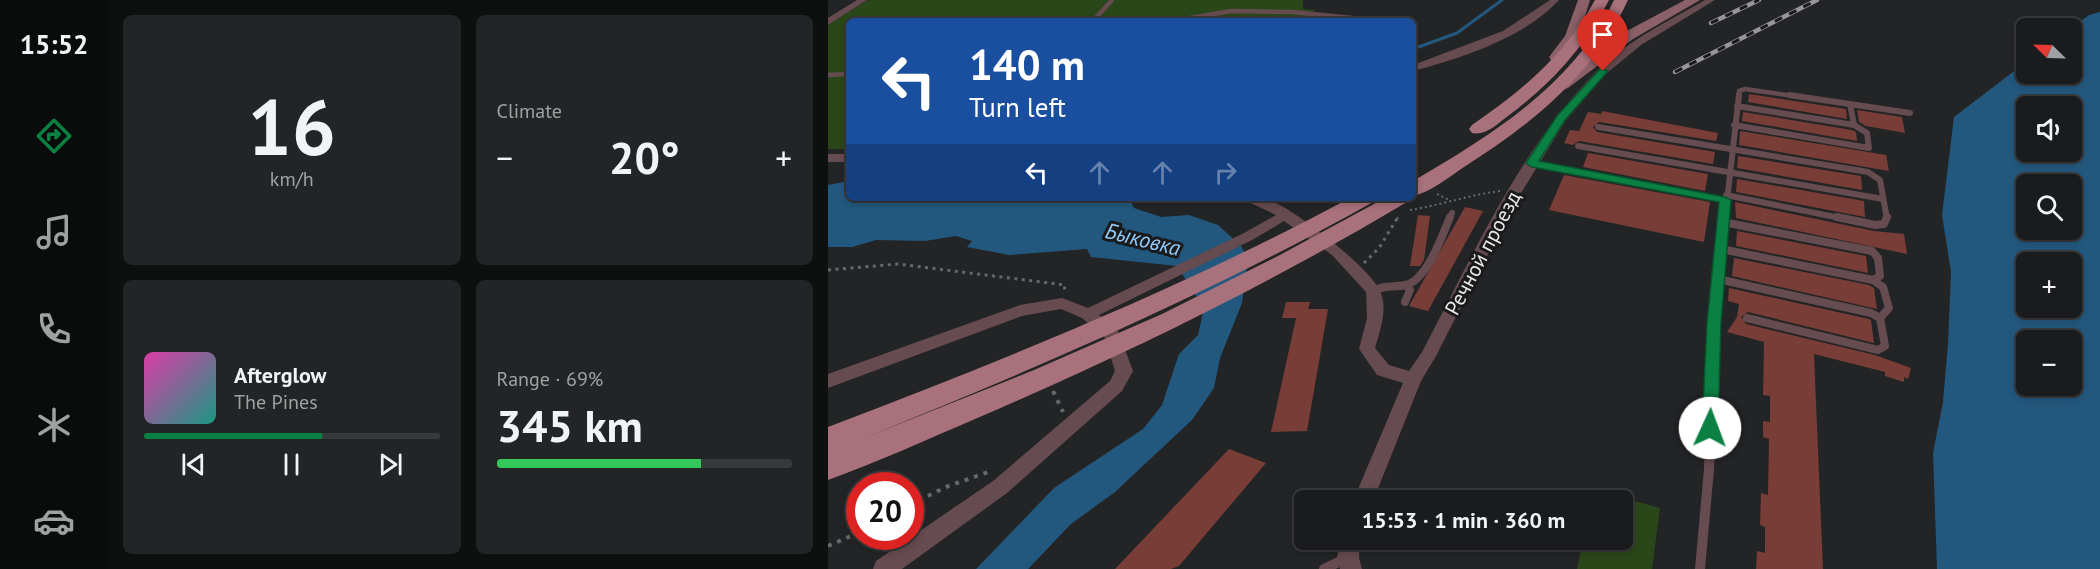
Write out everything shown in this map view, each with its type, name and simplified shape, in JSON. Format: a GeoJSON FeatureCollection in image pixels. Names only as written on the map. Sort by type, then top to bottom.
{"type":"FeatureCollection","features":[{"type":"Feature","properties":{"kind":"main road"},"geometry":{"type":"LineString","coordinates":[[1532,89],[1572,36],[1584,0]]}},
{"type":"Feature","properties":{"kind":"main road"},"geometry":{"type":"LineString","coordinates":[[1467,135],[1532,89],[1573,48],[1602,0]]}},
{"type":"Feature","properties":{"kind":"main road"},"geometry":{"type":"LineString","coordinates":[[1563,85],[1594,49],[1621,0]]}},
{"type":"Feature","properties":{"kind":"main road"},"geometry":{"type":"LineString","coordinates":[[1420,184],[1515,123],[1628,36],[1694,0]]}},
{"type":"Feature","properties":{"kind":"main road"},"geometry":{"type":"LineString","coordinates":[[1420,184],[1449,147]]}},
{"type":"Feature","properties":{"kind":"main road"},"geometry":{"type":"LineString","coordinates":[[828,440],[1044,374],[1360,201]]}},
{"type":"Feature","properties":{"kind":"main road"},"geometry":{"type":"LineString","coordinates":[[828,466],[1170,321],[1264,274],[1395,201]]}},
{"type":"Feature","properties":{"kind":"street"},"geometry":{"type":"LineString","coordinates":[[828,22],[863,0]]}},
{"type":"Feature","properties":{"kind":"street"},"geometry":{"type":"LineString","coordinates":[[1416,68],[1516,29],[1540,15],[1555,0]]}},
{"type":"Feature","properties":{"kind":"street","name":"Речной проезд"},"geometry":{"type":"LineString","coordinates":[[1368,490],[1413,379],[1516,189],[1561,118],[1603,71],[1638,43],[1711,0]]}},
{"type":"Feature","properties":{"kind":"street"},"geometry":{"type":"LineString","coordinates":[[828,158],[846,158]]}},
{"type":"Feature","properties":{"kind":"street"},"geometry":{"type":"LineString","coordinates":[[1254,201],[1274,208],[1344,257],[1373,291],[1375,318],[1367,349],[1383,370],[1413,379]]}},
{"type":"Feature","properties":{"kind":"street"},"geometry":{"type":"LineString","coordinates":[[1088,314],[1249,236],[1285,215]]}},
{"type":"Feature","properties":{"kind":"street"},"geometry":{"type":"LineString","coordinates":[[828,381],[1020,311],[1062,303],[1088,314],[1112,335],[1124,371],[1116,386],[1000,487],[884,569]]}},
{"type":"Feature","properties":{"kind":"lane"},"geometry":{"type":"LineString","coordinates":[[1096,18],[1112,0]]}},
{"type":"Feature","properties":{"kind":"lane"},"geometry":{"type":"LineString","coordinates":[[1190,18],[1231,11],[1352,18]]}},
{"type":"Feature","properties":{"kind":"lane"},"geometry":{"type":"LineString","coordinates":[[1305,18],[1310,14]]}},
{"type":"Feature","properties":{"kind":"lane"},"geometry":{"type":"LineString","coordinates":[[828,75],[846,74]]}},
{"type":"Feature","properties":{"kind":"lane"},"geometry":{"type":"LineString","coordinates":[[1700,569],[1718,279],[1725,198],[1739,91],[1745,89],[1910,113]]}},
{"type":"Feature","properties":{"kind":"lane"},"geometry":{"type":"LineString","coordinates":[[1850,104],[1854,125]]}},
{"type":"Feature","properties":{"kind":"lane"},"geometry":{"type":"LineString","coordinates":[[1734,125],[1869,148],[1867,133],[1854,125],[1737,106]]}},
{"type":"Feature","properties":{"kind":"lane"},"geometry":{"type":"LineString","coordinates":[[1532,163],[1875,225],[1884,224],[1887,218],[1880,180],[1868,172],[1598,127]]}},
{"type":"Feature","properties":{"kind":"lane"},"geometry":{"type":"LineString","coordinates":[[1578,146],[1883,199]]}},
{"type":"Feature","properties":{"kind":"lane"},"geometry":{"type":"LineString","coordinates":[[1373,291],[1379,286],[1406,285],[1416,281],[1428,263],[1452,213]]}},
{"type":"Feature","properties":{"kind":"lane"},"geometry":{"type":"LineString","coordinates":[[1723,222],[1872,251],[1878,258],[1880,276],[1873,280]]}},
{"type":"Feature","properties":{"kind":"lane"},"geometry":{"type":"LineString","coordinates":[[1721,249],[1873,280],[1883,287],[1889,308],[1880,318]]}},
{"type":"Feature","properties":{"kind":"lane"},"geometry":{"type":"LineString","coordinates":[[1718,279],[1871,313],[1880,318]]}},
{"type":"Feature","properties":{"kind":"lane"},"geometry":{"type":"LineString","coordinates":[[1405,302],[1410,290],[1406,285]]}},
{"type":"Feature","properties":{"kind":"lane"},"geometry":{"type":"LineString","coordinates":[[1747,318],[1878,350],[1885,346],[1880,318]]}},
{"type":"Feature","properties":{"kind":"lane"},"geometry":{"type":"LineString","coordinates":[[1324,569],[1350,556]]}},
{"type":"Feature","properties":{"kind":"path"},"geometry":{"type":"LineString","coordinates":[[1420,184],[1451,201]]}},
{"type":"Feature","properties":{"kind":"path"},"geometry":{"type":"LineString","coordinates":[[1353,269],[1370,259],[1400,214],[1421,206],[1451,201],[1464,196],[1516,189]]}},
{"type":"Feature","properties":{"kind":"path"},"geometry":{"type":"LineString","coordinates":[[828,270],[898,264],[1065,285],[1062,303]]}},
{"type":"Feature","properties":{"kind":"path"},"geometry":{"type":"LineString","coordinates":[[1044,374],[1067,421]]}},
{"type":"Feature","properties":{"kind":"path"},"geometry":{"type":"LineString","coordinates":[[924,498],[946,487],[997,469]]}},
{"type":"Feature","properties":{"kind":"path"},"geometry":{"type":"LineString","coordinates":[[828,546],[846,538]]}},
{"type":"Feature","properties":{"kind":"green space"},"geometry":{"type":"Polygon","coordinates":[[[868,0],[1303,0],[1303,9],[1315,10],[1308,18],[846,18],[846,149],[828,149],[828,25],[868,0]]]}},
{"type":"Feature","properties":{"kind":"green space"},"geometry":{"type":"Polygon","coordinates":[[[1633,501],[1660,508],[1652,569],[1577,569],[1581,550],[1633,550],[1633,501]]]}},
{"type":"Feature","properties":{"kind":"water"},"geometry":{"type":"Polygon","coordinates":[[[2100,12],[2100,569],[1937,569],[1933,453],[1943,402],[1948,344],[1951,272],[1942,215],[1954,117],[2016,70],[2016,84],[2082,84],[2082,20],[2100,12]]]}},
{"type":"Feature","properties":{"kind":"water","name":"Быковка"},"geometry":{"type":"Polygon","coordinates":[[[846,182],[846,201],[1130,201],[1134,208],[1161,217],[1189,215],[1218,225],[1241,246],[1248,259],[1242,303],[1220,358],[1214,388],[1192,420],[1115,492],[1071,524],[1028,569],[976,569],[1054,488],[1143,429],[1162,405],[1179,354],[1198,335],[1204,308],[1177,266],[1091,257],[1087,249],[1009,255],[967,247],[972,241],[956,236],[925,241],[876,240],[852,247],[828,247],[828,185],[846,182]]]}},
{"type":"Feature","properties":{"kind":"building"},"geometry":{"type":"Polygon","coordinates":[[[1749,94],[1846,109],[1847,119],[1748,102],[1749,94]]]}},
{"type":"Feature","properties":{"kind":"building"},"geometry":{"type":"Polygon","coordinates":[[[1857,110],[1902,117],[1905,133],[1866,126],[1859,122],[1857,110]]]}},
{"type":"Feature","properties":{"kind":"building"},"geometry":{"type":"Polygon","coordinates":[[[1602,111],[1718,133],[1716,141],[1599,122],[1593,127],[1597,132],[1715,152],[1713,164],[1579,141],[1573,145],[1564,143],[1570,130],[1579,131],[1588,112],[1601,114],[1602,111]]]}},
{"type":"Feature","properties":{"kind":"building"},"geometry":{"type":"Polygon","coordinates":[[[1743,112],[1852,130],[1856,132],[1857,141],[1742,121],[1743,112]]]}},
{"type":"Feature","properties":{"kind":"building"},"geometry":{"type":"Polygon","coordinates":[[[1740,131],[1886,155],[1889,171],[1739,145],[1740,131]]]}},
{"type":"Feature","properties":{"kind":"building"},"geometry":{"type":"Polygon","coordinates":[[[1588,153],[1708,174],[1705,191],[1583,167],[1588,153]]]}},
{"type":"Feature","properties":{"kind":"building"},"geometry":{"type":"Polygon","coordinates":[[[1738,156],[1861,176],[1862,190],[1737,168],[1738,156]]]}},
{"type":"Feature","properties":{"kind":"building"},"geometry":{"type":"Polygon","coordinates":[[[1564,175],[1710,202],[1704,242],[1549,210],[1564,175]]]}},
{"type":"Feature","properties":{"kind":"building"},"geometry":{"type":"Polygon","coordinates":[[[1737,179],[1864,201],[1865,217],[1736,192],[1737,179]]]}},
{"type":"Feature","properties":{"kind":"building"},"geometry":{"type":"Polygon","coordinates":[[[1735,202],[1874,231],[1904,234],[1907,254],[1736,218],[1735,202]]]}},
{"type":"Feature","properties":{"kind":"building"},"geometry":{"type":"Polygon","coordinates":[[[1465,207],[1483,211],[1428,311],[1409,306],[1465,207]]]}},
{"type":"Feature","properties":{"kind":"building"},"geometry":{"type":"Polygon","coordinates":[[[1418,215],[1430,216],[1424,260],[1420,266],[1410,266],[1418,215]]]}},
{"type":"Feature","properties":{"kind":"building"},"geometry":{"type":"Polygon","coordinates":[[[1737,231],[1866,256],[1868,273],[1736,246],[1737,231]]]}},
{"type":"Feature","properties":{"kind":"building"},"geometry":{"type":"Polygon","coordinates":[[[1734,258],[1869,285],[1874,288],[1877,309],[1732,276],[1734,258]]]}},
{"type":"Feature","properties":{"kind":"building"},"geometry":{"type":"Polygon","coordinates":[[[1729,288],[1869,319],[1874,343],[1748,312],[1741,317],[1746,324],[1875,355],[1911,368],[1908,379],[1904,377],[1904,382],[1885,376],[1885,372],[1814,354],[1823,569],[1756,569],[1757,551],[1765,553],[1765,527],[1760,525],[1761,493],[1768,495],[1769,439],[1763,437],[1763,421],[1770,422],[1770,396],[1763,395],[1764,342],[1727,332],[1737,317],[1739,304],[1728,301],[1729,288]]]}},
{"type":"Feature","properties":{"kind":"building"},"geometry":{"type":"Polygon","coordinates":[[[1286,302],[1310,302],[1308,309],[1328,309],[1307,431],[1271,432],[1296,318],[1282,318],[1286,302]]]}},
{"type":"Feature","properties":{"kind":"building"},"geometry":{"type":"Polygon","coordinates":[[[1229,449],[1266,463],[1179,566],[1171,569],[1115,569],[1229,449]]]}},
{"type":"Feature","properties":{"kind":"waterway"},"geometry":{"type":"LineString","coordinates":[[1416,48],[1457,33],[1502,0]]}},
{"type":"Feature","properties":{"kind":"railway"},"geometry":{"type":"LineString","coordinates":[[1711,23],[1759,0]]}},
{"type":"Feature","properties":{"kind":"railway"},"geometry":{"type":"LineString","coordinates":[[1675,72],[1817,0]]}},
{"type":"Feature","properties":{"kind":"route"},"geometry":{"type":"LineString","coordinates":[[1603,71],[1561,118],[1532,163],[1725,200],[1714,323],[1710,428]]}}]}
